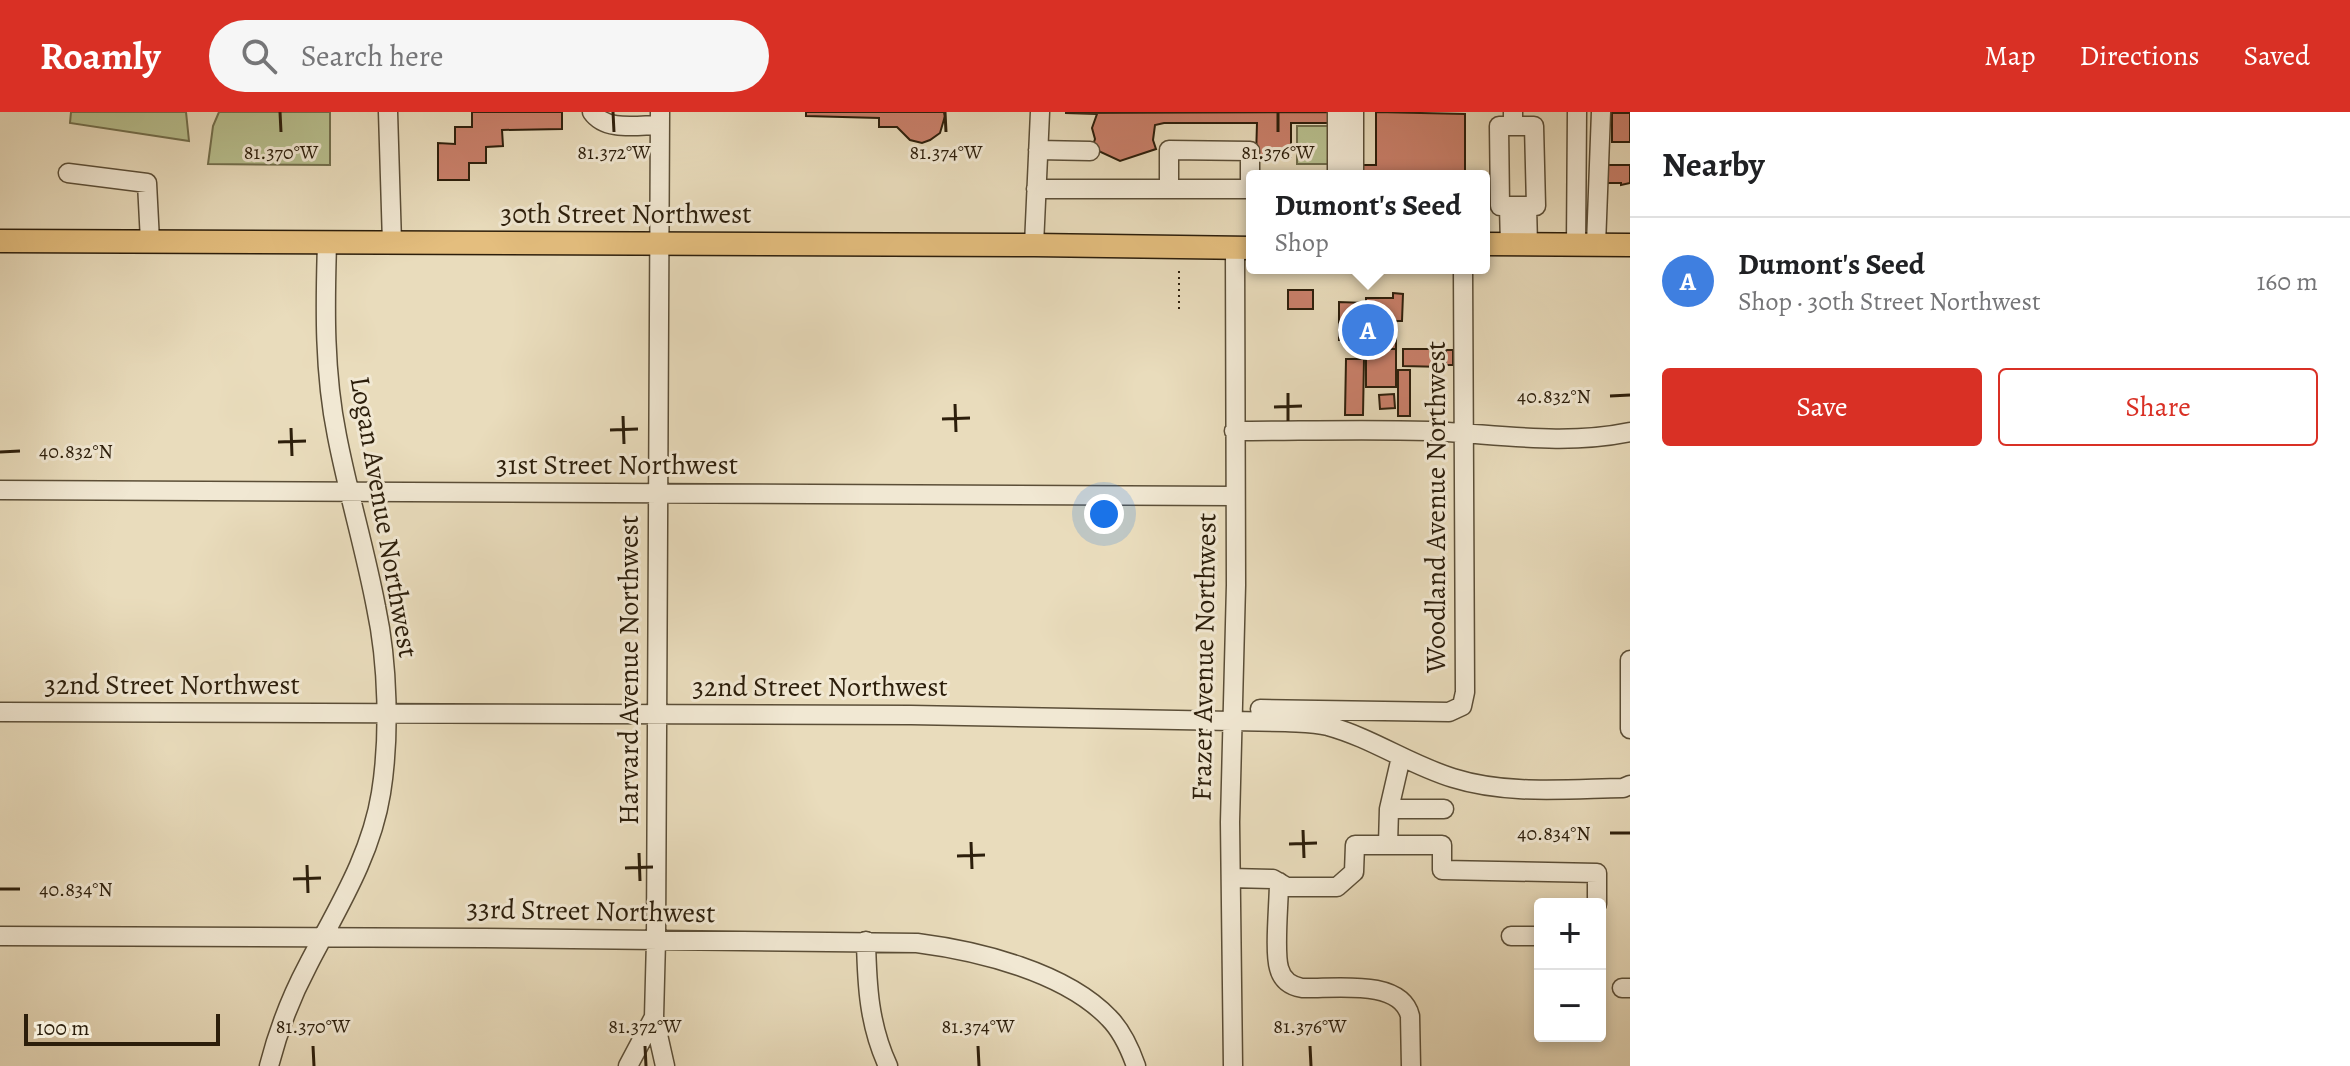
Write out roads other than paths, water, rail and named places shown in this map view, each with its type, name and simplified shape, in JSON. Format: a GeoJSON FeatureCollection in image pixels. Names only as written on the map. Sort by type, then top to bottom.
{"type":"FeatureCollection","features":[{"type":"Feature","properties":{"kind":"main road","name":"30th Street Northwest"},"geometry":{"type":"LineString","coordinates":[[0,241],[1244,248]]}},
{"type":"Feature","properties":{"kind":"main road"},"geometry":{"type":"LineString","coordinates":[[1490,244],[1630,245]]}},
{"type":"Feature","properties":{"kind":"street"},"geometry":{"type":"LineString","coordinates":[[388,112],[392,243]]}},
{"type":"Feature","properties":{"kind":"street"},"geometry":{"type":"LineString","coordinates":[[592,112],[609,125],[660,118]]}},
{"type":"Feature","properties":{"kind":"street"},"geometry":{"type":"LineString","coordinates":[[1034,245],[1040,112]]}},
{"type":"Feature","properties":{"kind":"street"},"geometry":{"type":"LineString","coordinates":[[1337,112],[1337,170]]}},
{"type":"Feature","properties":{"kind":"street"},"geometry":{"type":"LineString","coordinates":[[1354,112],[1354,170]]}},
{"type":"Feature","properties":{"kind":"street"},"geometry":{"type":"LineString","coordinates":[[1577,112],[1586,245]]}},
{"type":"Feature","properties":{"kind":"street"},"geometry":{"type":"LineString","coordinates":[[1586,245],[1601,112]]}},
{"type":"Feature","properties":{"kind":"street","name":"Harvard Avenue Northwest"},"geometry":{"type":"LineString","coordinates":[[654,1017],[660,118]]}},
{"type":"Feature","properties":{"kind":"street"},"geometry":{"type":"LineString","coordinates":[[1513,119],[1534,126],[1536,206],[1500,206],[1499,126],[1513,119]]}},
{"type":"Feature","properties":{"kind":"street"},"geometry":{"type":"LineString","coordinates":[[1038,150],[1090,151]]}},
{"type":"Feature","properties":{"kind":"street"},"geometry":{"type":"LineString","coordinates":[[1169,189],[1169,150],[1250,151],[1250,170]]}},
{"type":"Feature","properties":{"kind":"street"},"geometry":{"type":"LineString","coordinates":[[68,173],[147,183],[150,241]]}},
{"type":"Feature","properties":{"kind":"street"},"geometry":{"type":"LineString","coordinates":[[1036,189],[1246,189]]}},
{"type":"Feature","properties":{"kind":"street"},"geometry":{"type":"LineString","coordinates":[[1518,206],[1519,245]]}},
{"type":"Feature","properties":{"kind":"street","name":"Logan Avenue Northwest"},"geometry":{"type":"LineString","coordinates":[[269,1066],[289,1005],[356,873],[377,817],[384,767],[381,632],[330,396],[325,307],[327,243]]}},
{"type":"Feature","properties":{"kind":"street","name":"Frazer Avenue Northwest"},"geometry":{"type":"LineString","coordinates":[[1233,1066],[1234,431],[1244,248]]}},
{"type":"Feature","properties":{"kind":"street","name":"Woodland Avenue Northwest"},"geometry":{"type":"LineString","coordinates":[[1232,714],[1449,712],[1462,706],[1465,692],[1463,274]]}},
{"type":"Feature","properties":{"kind":"street"},"geometry":{"type":"LineString","coordinates":[[1234,431],[1463,433],[1555,440],[1630,432]]}},
{"type":"Feature","properties":{"kind":"street","name":"31st Street Northwest"},"geometry":{"type":"LineString","coordinates":[[0,490],[1234,496]]}},
{"type":"Feature","properties":{"kind":"street"},"geometry":{"type":"LineString","coordinates":[[1630,660],[1630,729]]}},
{"type":"Feature","properties":{"kind":"street","name":"32nd Street Northwest"},"geometry":{"type":"LineString","coordinates":[[0,712],[1232,714],[1326,726],[1472,784],[1515,789],[1629,786]]}},
{"type":"Feature","properties":{"kind":"street"},"geometry":{"type":"LineString","coordinates":[[1388,845],[1389,809],[1401,757]]}},
{"type":"Feature","properties":{"kind":"street"},"geometry":{"type":"LineString","coordinates":[[1389,809],[1444,809]]}},
{"type":"Feature","properties":{"kind":"street"},"geometry":{"type":"LineString","coordinates":[[1231,878],[1273,879],[1287,887],[1337,887],[1354,872],[1355,845],[1442,845],[1442,870],[1597,873],[1597,898]]}},
{"type":"Feature","properties":{"kind":"street"},"geometry":{"type":"LineString","coordinates":[[1279,882],[1278,963],[1284,979],[1292,986],[1302,988],[1374,989],[1400,999],[1410,1016],[1411,1066]]}},
{"type":"Feature","properties":{"kind":"street","name":"33rd Street Northwest"},"geometry":{"type":"LineString","coordinates":[[0,936],[866,941],[943,946],[1009,964],[1083,995],[1111,1020],[1131,1051],[1136,1066]]}},
{"type":"Feature","properties":{"kind":"street"},"geometry":{"type":"LineString","coordinates":[[1511,936],[1534,936]]}},
{"type":"Feature","properties":{"kind":"street"},"geometry":{"type":"LineString","coordinates":[[866,941],[869,1010],[873,1030],[888,1066]]}},
{"type":"Feature","properties":{"kind":"street"},"geometry":{"type":"LineString","coordinates":[[628,1066],[654,1017]]}},
{"type":"Feature","properties":{"kind":"street"},"geometry":{"type":"LineString","coordinates":[[654,1017],[665,1066]]}},
{"type":"Feature","properties":{"kind":"place","name":"Dumont's Seed"},"geometry":{"type":"Point","coordinates":[1368,330]}}]}
